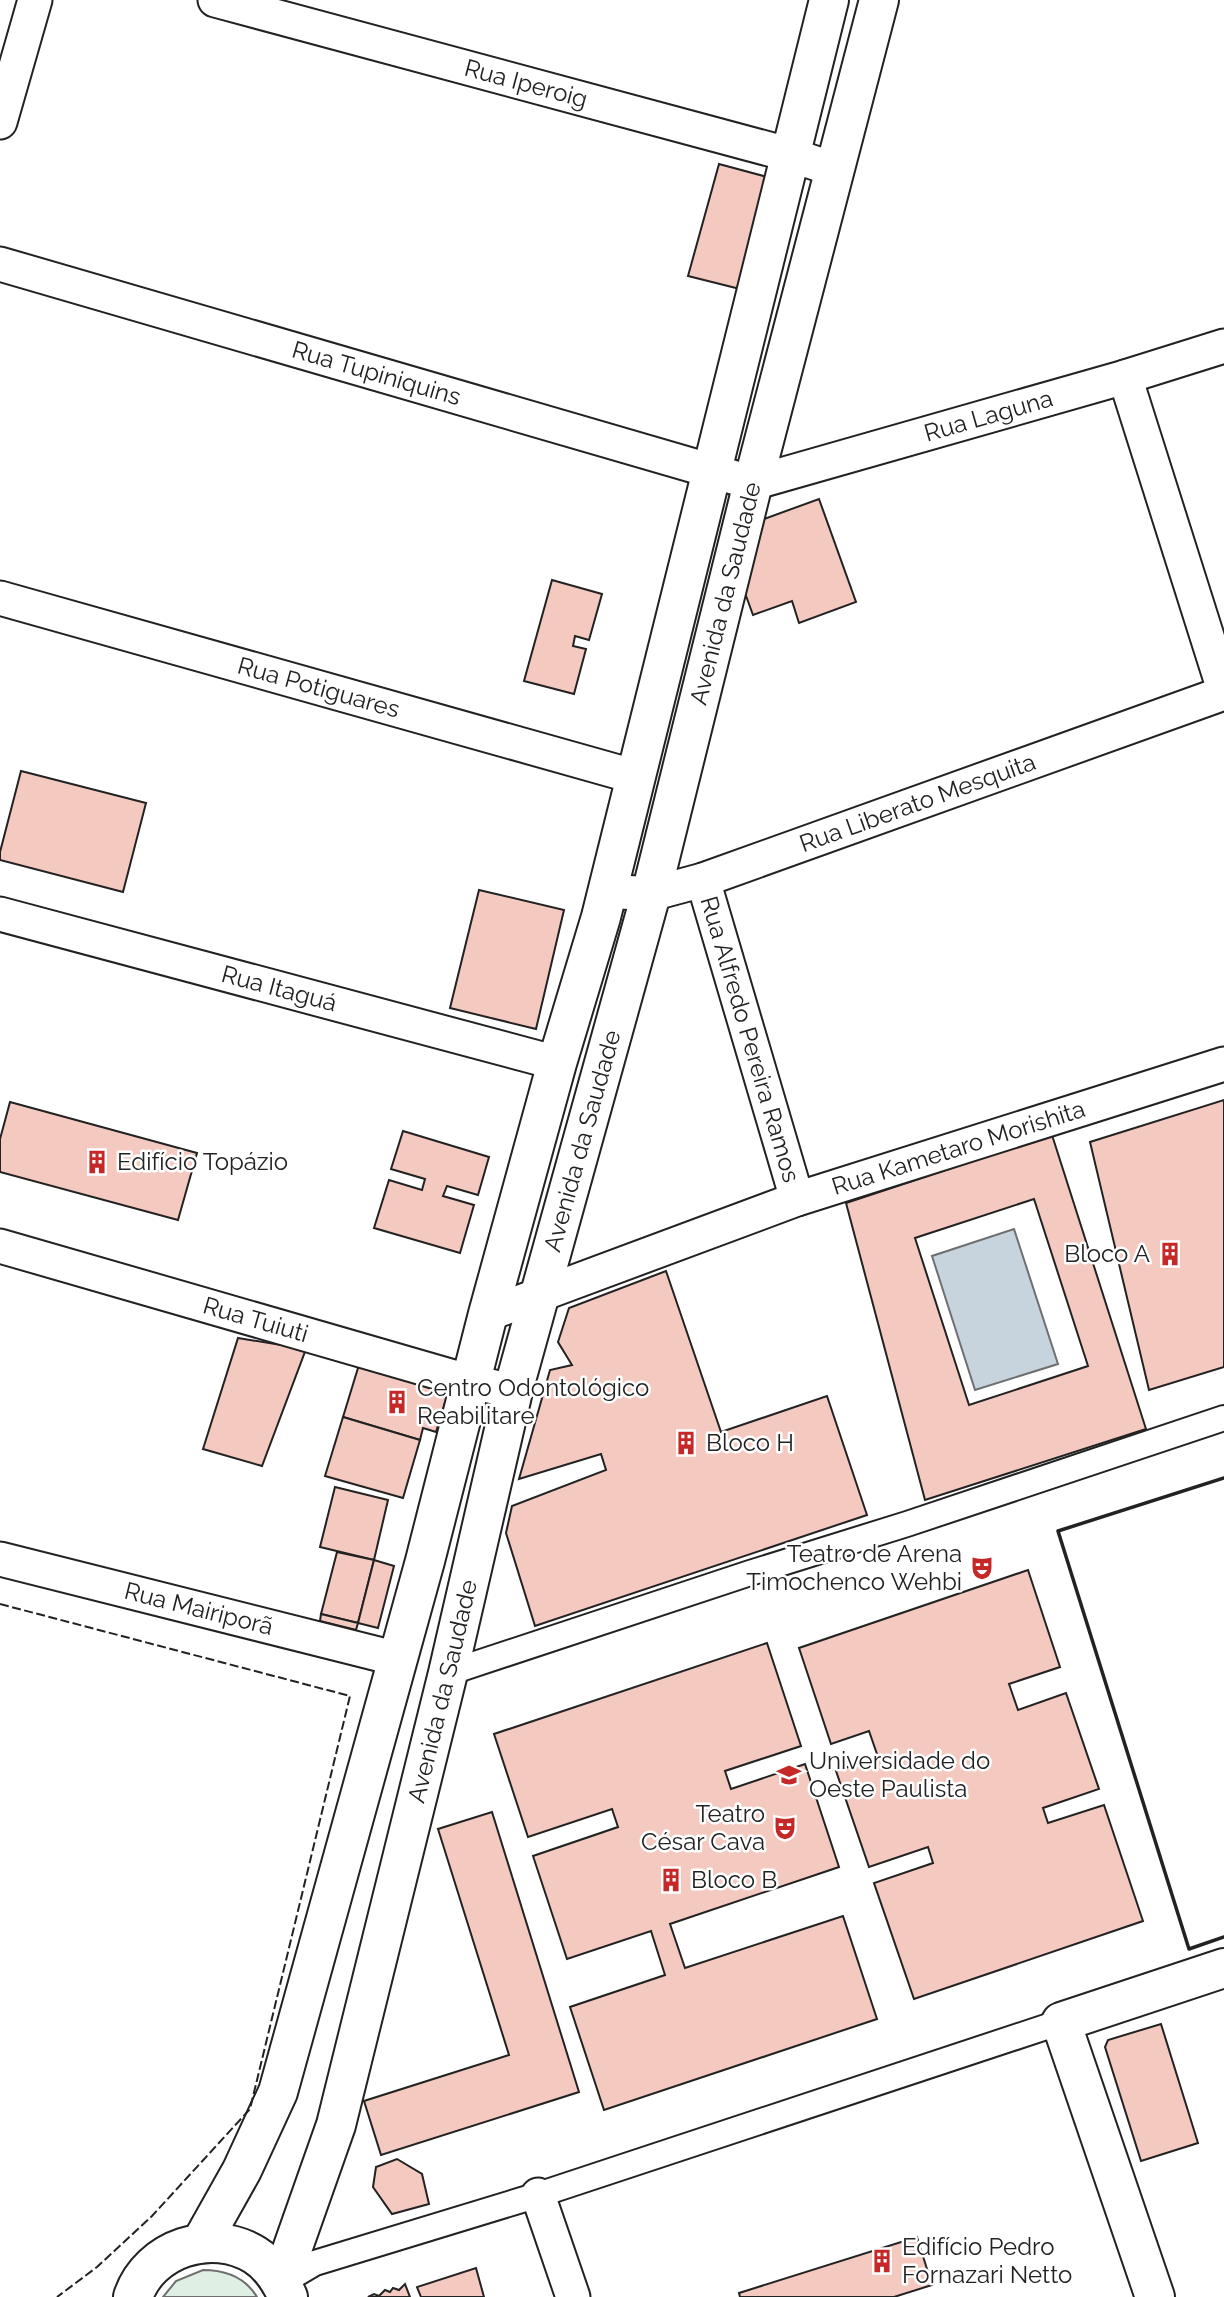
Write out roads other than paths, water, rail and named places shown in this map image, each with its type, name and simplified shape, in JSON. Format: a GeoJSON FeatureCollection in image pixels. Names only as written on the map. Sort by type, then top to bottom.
{"type":"FeatureCollection","features":[{"type":"Feature","properties":{"kind":"street"},"geometry":{"type":"LineString","coordinates":[[0,122],[35,0]]}},
{"type":"Feature","properties":{"kind":"street","name":"Rua Iperoig"},"geometry":{"type":"LineString","coordinates":[[215,0],[790,155],[836,170]]}},
{"type":"Feature","properties":{"kind":"street","name":"Avenida da Saudade"},"geometry":{"type":"LineString","coordinates":[[201,2243],[242,2170],[278,2092],[425,1561],[488,1314],[607,891],[829,0]]}},
{"type":"Feature","properties":{"kind":"street","name":"Avenida da Saudade"},"geometry":{"type":"LineString","coordinates":[[283,2287],[336,2125],[448,1673],[513,1391],[651,894],[753,483],[879,0]]}},
{"type":"Feature","properties":{"kind":"street","name":"Rua Tupiniquins"},"geometry":{"type":"LineString","coordinates":[[0,264],[753,483]]}},
{"type":"Feature","properties":{"kind":"street","name":"Rua Laguna"},"geometry":{"type":"LineString","coordinates":[[753,483],[1125,377],[1224,346]]}},
{"type":"Feature","properties":{"kind":"street"},"geometry":{"type":"LineString","coordinates":[[1125,377],[1224,691]]}},
{"type":"Feature","properties":{"kind":"street","name":"Rua Potiguares"},"geometry":{"type":"LineString","coordinates":[[0,598],[636,777]]}},
{"type":"Feature","properties":{"kind":"street","name":"Rua Liberato Mesquita"},"geometry":{"type":"LineString","coordinates":[[607,891],[651,894],[703,880],[1224,691]]}},
{"type":"Feature","properties":{"kind":"street","name":"Rua Alfredo Pereira Ramos"},"geometry":{"type":"LineString","coordinates":[[703,880],[797,1199]]}},
{"type":"Feature","properties":{"kind":"street","name":"Rua Itaguá"},"geometry":{"type":"LineString","coordinates":[[0,914],[557,1063]]}},
{"type":"Feature","properties":{"kind":"street","name":"Rua Kametaro Morishita"},"geometry":{"type":"LineString","coordinates":[[488,1314],[797,1199],[1224,1064]]}},
{"type":"Feature","properties":{"kind":"street","name":"Rua Tuiuti"},"geometry":{"type":"LineString","coordinates":[[0,1246],[471,1382],[513,1391]]}},
{"type":"Feature","properties":{"kind":"street"},"geometry":{"type":"LineString","coordinates":[[448,1673],[1224,1418]]}},
{"type":"Feature","properties":{"kind":"street","name":"Rua Mairiporã"},"geometry":{"type":"LineString","coordinates":[[0,1559],[398,1659]]}},
{"type":"Feature","properties":{"kind":"street"},"geometry":{"type":"LineString","coordinates":[[131,2294],[147,2272],[162,2258],[181,2248],[220,2242],[255,2255],[269,2267],[283,2287],[315,2263],[538,2195],[1224,1968]]}},
{"type":"Feature","properties":{"kind":"street"},"geometry":{"type":"LineString","coordinates":[[1061,2022],[1154,2297]]}},
{"type":"Feature","properties":{"kind":"street"},"geometry":{"type":"LineString","coordinates":[[538,2195],[573,2297]]}},
{"type":"Feature","properties":{"kind":"place","name":"Edifício Topázio"},"geometry":{"type":"Point","coordinates":[97,1162]}},
{"type":"Feature","properties":{"kind":"place","name":"Bloco A"},"geometry":{"type":"Point","coordinates":[1170,1254]}},
{"type":"Feature","properties":{"kind":"place","name":"Centro Odontológico Reabilitare"},"geometry":{"type":"Point","coordinates":[397,1402]}},
{"type":"Feature","properties":{"kind":"place","name":"Bloco H"},"geometry":{"type":"Point","coordinates":[686,1443]}},
{"type":"Feature","properties":{"kind":"place","name":"Teatro de Arena Timochenco Wehbi"},"geometry":{"type":"Point","coordinates":[982,1568]}},
{"type":"Feature","properties":{"kind":"place","name":"Universidade do Oeste Paulista"},"geometry":{"type":"Point","coordinates":[789,1775]}},
{"type":"Feature","properties":{"kind":"place","name":"Teatro César Cava"},"geometry":{"type":"Point","coordinates":[785,1828]}},
{"type":"Feature","properties":{"kind":"place","name":"Bloco B"},"geometry":{"type":"Point","coordinates":[671,1880]}},
{"type":"Feature","properties":{"kind":"place","name":"Edifício Pedro Fornazari Netto"},"geometry":{"type":"Point","coordinates":[882,2261]}}]}
